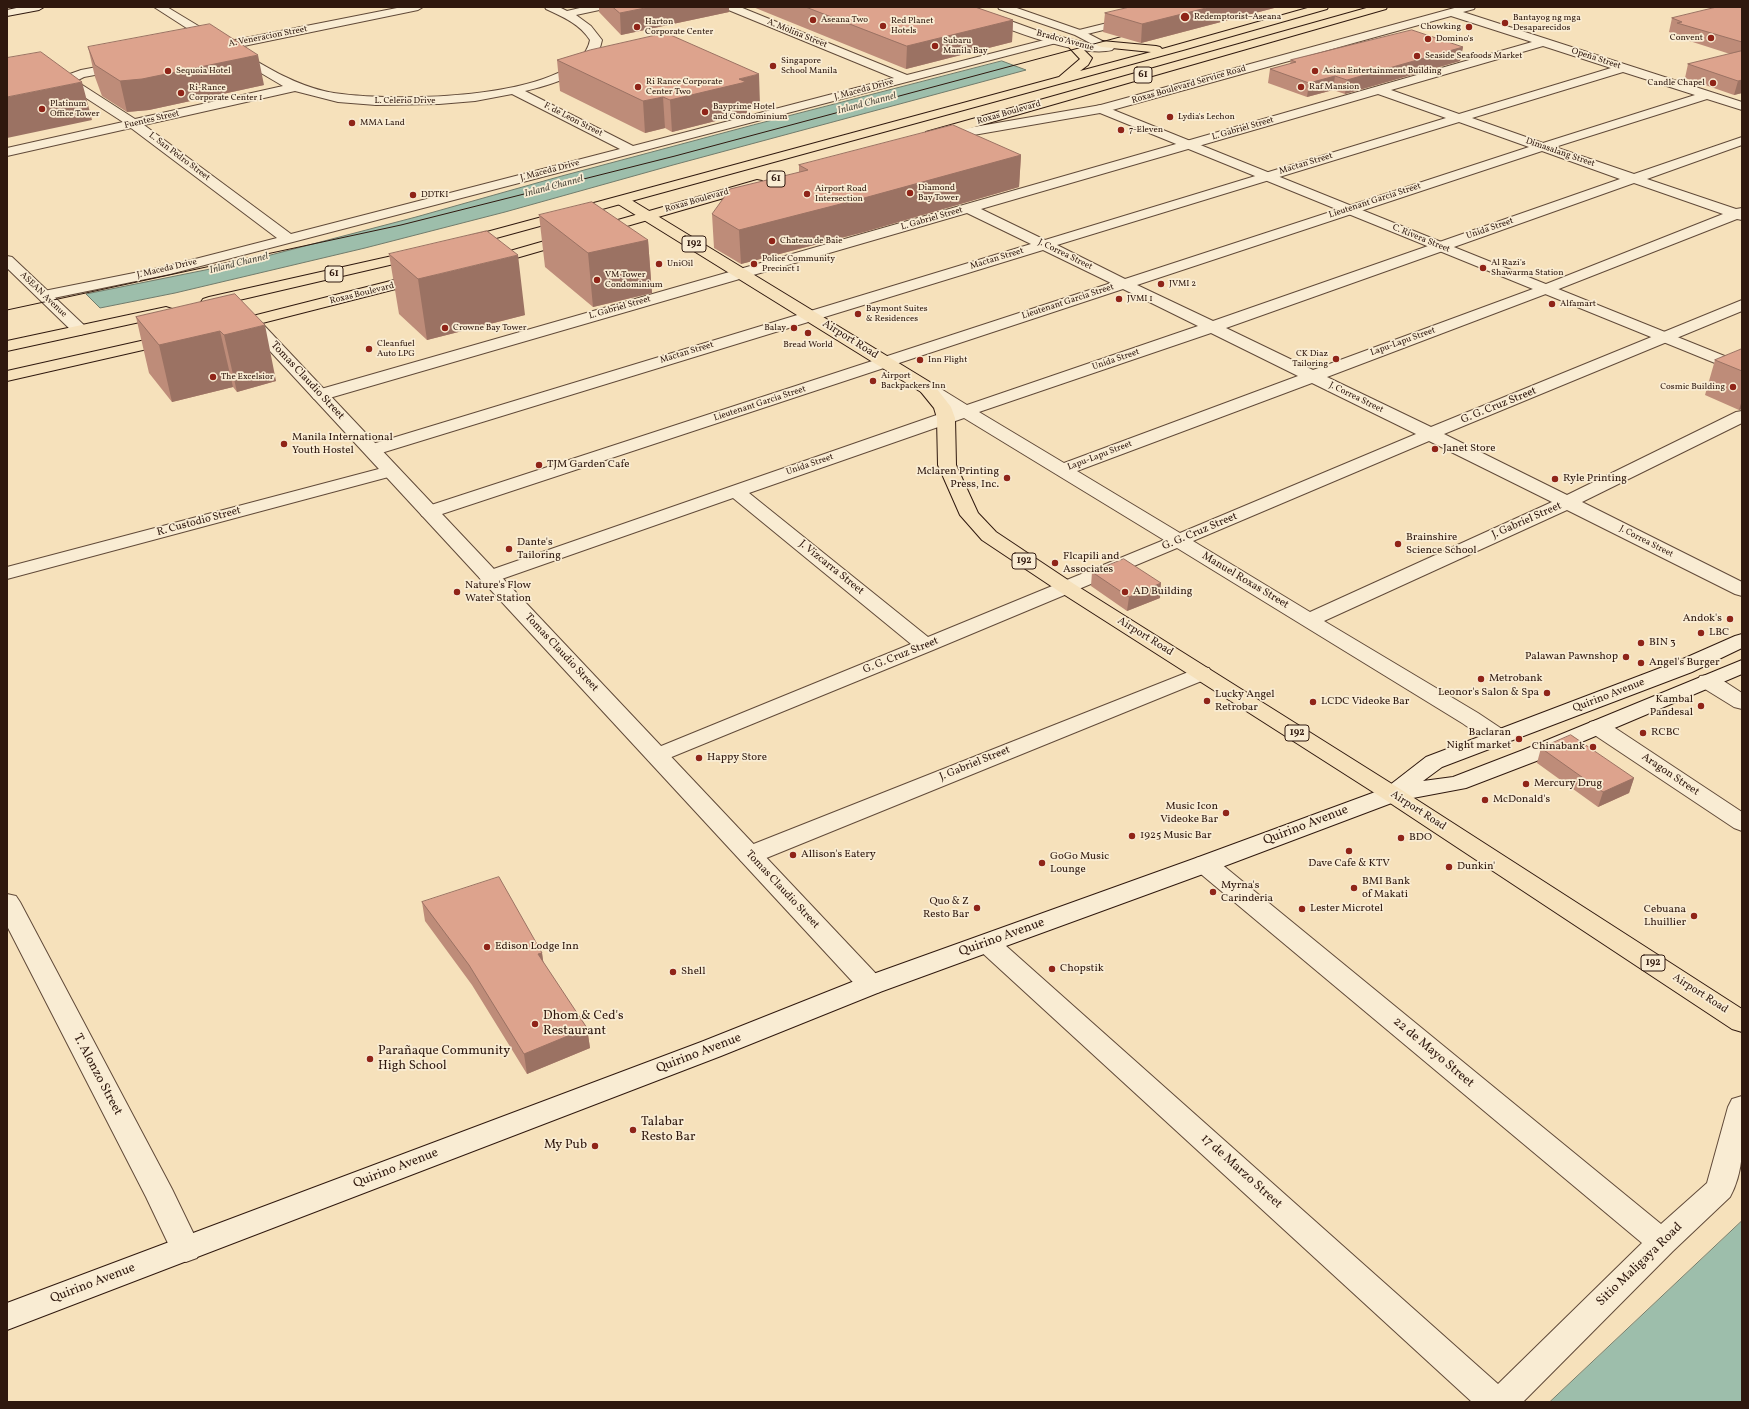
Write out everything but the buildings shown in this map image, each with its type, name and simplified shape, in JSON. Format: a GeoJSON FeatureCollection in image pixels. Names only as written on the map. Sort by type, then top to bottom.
{"type":"FeatureCollection","features":[{"type":"Feature","properties":{"kind":"main road","name":"Roxas Boulevard"},"geometry":{"type":"LineString","coordinates":[[448,247],[1179,48],[1323,7]]}},
{"type":"Feature","properties":{"kind":"main road","name":"Roxas Boulevard"},"geometry":{"type":"LineString","coordinates":[[920,139],[1382,7]]}},
{"type":"Feature","properties":{"kind":"main road"},"geometry":{"type":"LineString","coordinates":[[1062,80],[1084,62],[1086,58],[1072,44]]}},
{"type":"Feature","properties":{"kind":"main road"},"geometry":{"type":"LineString","coordinates":[[1102,44],[1153,49],[1179,48]]}},
{"type":"Feature","properties":{"kind":"main road","name":"Roxas Boulevard"},"geometry":{"type":"LineString","coordinates":[[471,266],[768,181]]}},
{"type":"Feature","properties":{"kind":"main road","name":"Airport Road"},"geometry":{"type":"LineString","coordinates":[[623,200],[928,388],[942,407],[946,418],[947,465],[968,515],[988,536],[1066,588],[1392,794],[1742,1022]]}},
{"type":"Feature","properties":{"kind":"main road","name":"61"},"geometry":{"type":"LineString","coordinates":[[193,306],[432,250]]}},
{"type":"Feature","properties":{"kind":"main road","name":"Roxas Boulevard"},"geometry":{"type":"LineString","coordinates":[[213,330],[434,276]]}},
{"type":"Feature","properties":{"kind":"main road"},"geometry":{"type":"LineString","coordinates":[[7,346],[178,309]]}},
{"type":"Feature","properties":{"kind":"main road"},"geometry":{"type":"LineString","coordinates":[[7,376],[184,337]]}},
{"type":"Feature","properties":{"kind":"street"},"geometry":{"type":"LineString","coordinates":[[7,13],[39,7]]}},
{"type":"Feature","properties":{"kind":"street","name":"L. Celerio Drive"},"geometry":{"type":"LineString","coordinates":[[159,7],[280,81],[324,95],[350,100],[391,102],[450,100],[481,96],[513,90],[559,76],[576,68],[588,59],[594,50],[596,40],[591,31],[583,24],[567,14],[550,7]]}},
{"type":"Feature","properties":{"kind":"street","name":"A. Veneracion Street"},"geometry":{"type":"LineString","coordinates":[[201,51],[418,7]]}},
{"type":"Feature","properties":{"kind":"street"},"geometry":{"type":"LineString","coordinates":[[567,14],[600,7]]}},
{"type":"Feature","properties":{"kind":"street","name":"A. Molina Street"},"geometry":{"type":"LineString","coordinates":[[730,7],[908,78]]}},
{"type":"Feature","properties":{"kind":"street","name":"Bradco Avenue"},"geometry":{"type":"LineString","coordinates":[[962,7],[1056,40],[1097,50],[1107,48],[1079,33],[1003,7]]}},
{"type":"Feature","properties":{"kind":"street"},"geometry":{"type":"LineString","coordinates":[[1079,33],[1186,7]]}},
{"type":"Feature","properties":{"kind":"street","name":"Roxas Boulevard Service Road"},"geometry":{"type":"LineString","coordinates":[[920,139],[1101,109],[1470,7]]}},
{"type":"Feature","properties":{"kind":"street","name":"Opeña Street"},"geometry":{"type":"LineString","coordinates":[[1450,12],[1742,106]]}},
{"type":"Feature","properties":{"kind":"street","name":"J. Maceda Drive"},"geometry":{"type":"LineString","coordinates":[[44,296],[165,271],[1056,40]]}},
{"type":"Feature","properties":{"kind":"street","name":"L. Gabriel Street"},"geometry":{"type":"LineString","coordinates":[[320,395],[1544,42]]}},
{"type":"Feature","properties":{"kind":"street","name":"L. San Pedro Street"},"geometry":{"type":"LineString","coordinates":[[135,64],[81,74],[72,78],[70,82],[133,124],[288,239]]}},
{"type":"Feature","properties":{"kind":"street","name":"Mactan Street"},"geometry":{"type":"LineString","coordinates":[[372,450],[1622,68]]}},
{"type":"Feature","properties":{"kind":"street","name":"Fuentes Street"},"geometry":{"type":"LineString","coordinates":[[7,152],[296,87]]}},
{"type":"Feature","properties":{"kind":"street","name":"F. de Leon Street"},"geometry":{"type":"LineString","coordinates":[[513,90],[632,150]]}},
{"type":"Feature","properties":{"kind":"street","name":"Dimasalang Street"},"geometry":{"type":"LineString","coordinates":[[1378,90],[1740,214]]}},
{"type":"Feature","properties":{"kind":"street","name":"Lieutenant Garcia Street"},"geometry":{"type":"LineString","coordinates":[[429,512],[1349,210],[1706,95]]}},
{"type":"Feature","properties":{"kind":"street","name":"C. Rivera Street"},"geometry":{"type":"LineString","coordinates":[[1101,109],[1742,369]]}},
{"type":"Feature","properties":{"kind":"street","name":"Unida Street"},"geometry":{"type":"LineString","coordinates":[[489,577],[1212,327],[1439,246],[1742,141]]}},
{"type":"Feature","properties":{"kind":"street","name":"J. Correa Street"},"geometry":{"type":"LineString","coordinates":[[969,208],[1568,502],[1742,590]]}},
{"type":"Feature","properties":{"kind":"street","name":"Lapu-Lapu Street"},"geometry":{"type":"LineString","coordinates":[[1063,470],[1311,376],[1546,290],[1740,214]]}},
{"type":"Feature","properties":{"kind":"street","name":"ASEAN Avenue"},"geometry":{"type":"LineString","coordinates":[[7,260],[13,274],[44,296],[80,330]]}},
{"type":"Feature","properties":{"kind":"street","name":"G. G. Cruz Street"},"geometry":{"type":"LineString","coordinates":[[657,756],[1066,588],[1430,434],[1742,305]]}},
{"type":"Feature","properties":{"kind":"street","name":"Tomas Claudio Street"},"geometry":{"type":"LineString","coordinates":[[251,321],[872,985]]}},
{"type":"Feature","properties":{"kind":"street","name":"Manuel Roxas Street"},"geometry":{"type":"LineString","coordinates":[[928,388],[1470,718],[1500,738]]}},
{"type":"Feature","properties":{"kind":"street","name":"J. Gabriel Street"},"geometry":{"type":"LineString","coordinates":[[1309,620],[1568,502],[1742,416]]}},
{"type":"Feature","properties":{"kind":"street","name":"R. Custodio Street"},"geometry":{"type":"LineString","coordinates":[[7,573],[390,471]]}},
{"type":"Feature","properties":{"kind":"street","name":"J. Vizcarra Street"},"geometry":{"type":"LineString","coordinates":[[736,491],[926,646]]}},
{"type":"Feature","properties":{"kind":"street","name":"Quirino Avenue"},"geometry":{"type":"LineString","coordinates":[[1392,794],[1434,762],[1684,667],[1742,640]]}},
{"type":"Feature","properties":{"kind":"street","name":"Quirino Avenue"},"geometry":{"type":"LineString","coordinates":[[7,1317],[711,1049],[872,985],[1205,864],[1392,794],[1458,783],[1598,727],[1742,666]]}},
{"type":"Feature","properties":{"kind":"street","name":"J. Gabriel Street"},"geometry":{"type":"LineString","coordinates":[[750,855],[1201,673]]}},
{"type":"Feature","properties":{"kind":"street"},"geometry":{"type":"LineString","coordinates":[[1708,681],[1742,702]]}},
{"type":"Feature","properties":{"kind":"street","name":"Aragon Street"},"geometry":{"type":"LineString","coordinates":[[1598,727],[1742,823]]}},
{"type":"Feature","properties":{"kind":"street","name":"22 de Mayo Street"},"geometry":{"type":"LineString","coordinates":[[1205,864],[1662,1242]]}},
{"type":"Feature","properties":{"kind":"street","name":"T. Alonzo Street"},"geometry":{"type":"LineString","coordinates":[[7,902],[158,1190],[186,1249]]}},
{"type":"Feature","properties":{"kind":"street","name":"17 de Marzo Street"},"geometry":{"type":"LineString","coordinates":[[987,943],[1495,1402]]}},
{"type":"Feature","properties":{"kind":"street","name":"Sitio Maligaya Road"},"geometry":{"type":"LineString","coordinates":[[1501,1402],[1662,1242],[1720,1188],[1742,1107]]}},
{"type":"Feature","properties":{"kind":"water","name":"Inland Channel"},"geometry":{"type":"Polygon","coordinates":[[[1002,61],[1026,70],[505,212],[365,248],[175,293],[100,308],[86,294],[240,263],[416,217],[753,125],[1002,61]]]}},
{"type":"Feature","properties":{"kind":"water"},"geometry":{"type":"Polygon","coordinates":[[[1742,1221],[1742,1402],[1550,1402],[1742,1221]]]}},
{"type":"Feature","properties":{"kind":"tram line"},"geometry":{"type":"LineString","coordinates":[[7,310],[401,225],[675,156],[1131,34]]}},
{"type":"Feature","properties":{"kind":"place","name":"Redemptorist–Aseana"},"geometry":{"type":"Point","coordinates":[1185,17]}},
{"type":"Feature","properties":{"kind":"place","name":"Aseana Two"},"geometry":{"type":"Point","coordinates":[813,20]}},
{"type":"Feature","properties":{"kind":"place","name":"Bantayog ng mga Desaparecidos"},"geometry":{"type":"Point","coordinates":[1505,23]}},
{"type":"Feature","properties":{"kind":"place","name":"Red Planet Hotels"},"geometry":{"type":"Point","coordinates":[883,26]}},
{"type":"Feature","properties":{"kind":"place","name":"Harton Corporate Center"},"geometry":{"type":"Point","coordinates":[637,27]}},
{"type":"Feature","properties":{"kind":"place","name":"Chowking"},"geometry":{"type":"Point","coordinates":[1469,27]}},
{"type":"Feature","properties":{"kind":"place","name":"Convent"},"geometry":{"type":"Point","coordinates":[1711,38]}},
{"type":"Feature","properties":{"kind":"place","name":"Domino's"},"geometry":{"type":"Point","coordinates":[1428,39]}},
{"type":"Feature","properties":{"kind":"place","name":"Subaru Manila Bay"},"geometry":{"type":"Point","coordinates":[935,46]}},
{"type":"Feature","properties":{"kind":"place","name":"Seaside Seafoods Market"},"geometry":{"type":"Point","coordinates":[1417,56]}},
{"type":"Feature","properties":{"kind":"place","name":"Singapore School Manila"},"geometry":{"type":"Point","coordinates":[773,66]}},
{"type":"Feature","properties":{"kind":"place","name":"Sequoia Hotel"},"geometry":{"type":"Point","coordinates":[168,71]}},
{"type":"Feature","properties":{"kind":"place","name":"Asian Entertainment Building"},"geometry":{"type":"Point","coordinates":[1315,71]}},
{"type":"Feature","properties":{"kind":"place","name":"Candle Chapel"},"geometry":{"type":"Point","coordinates":[1713,83]}},
{"type":"Feature","properties":{"kind":"place","name":"Ri Rance Corporate Center Two"},"geometry":{"type":"Point","coordinates":[638,87]}},
{"type":"Feature","properties":{"kind":"place","name":"Raf Mansion"},"geometry":{"type":"Point","coordinates":[1301,87]}},
{"type":"Feature","properties":{"kind":"place","name":"Ri-Rance Corporate Center 1"},"geometry":{"type":"Point","coordinates":[181,93]}},
{"type":"Feature","properties":{"kind":"place","name":"Platinum Office Tower"},"geometry":{"type":"Point","coordinates":[42,109]}},
{"type":"Feature","properties":{"kind":"place","name":"Bayprime Hotel and Condominium"},"geometry":{"type":"Point","coordinates":[705,112]}},
{"type":"Feature","properties":{"kind":"place","name":"Lydia's Lechon"},"geometry":{"type":"Point","coordinates":[1170,117]}},
{"type":"Feature","properties":{"kind":"place","name":"MMA Land"},"geometry":{"type":"Point","coordinates":[352,123]}},
{"type":"Feature","properties":{"kind":"place","name":"7-Eleven"},"geometry":{"type":"Point","coordinates":[1121,130]}},
{"type":"Feature","properties":{"kind":"place","name":"Diamond Bay Tower"},"geometry":{"type":"Point","coordinates":[910,193]}},
{"type":"Feature","properties":{"kind":"place","name":"Airport Road Intersection"},"geometry":{"type":"Point","coordinates":[807,194]}},
{"type":"Feature","properties":{"kind":"place","name":"DDTKI"},"geometry":{"type":"Point","coordinates":[413,195]}},
{"type":"Feature","properties":{"kind":"place","name":"Chateau de Baie"},"geometry":{"type":"Point","coordinates":[772,241]}},
{"type":"Feature","properties":{"kind":"place","name":"UniOil"},"geometry":{"type":"Point","coordinates":[659,264]}},
{"type":"Feature","properties":{"kind":"place","name":"Police Community Precinct 1"},"geometry":{"type":"Point","coordinates":[754,264]}},
{"type":"Feature","properties":{"kind":"place","name":"Al Razi's Shawarma Station"},"geometry":{"type":"Point","coordinates":[1483,268]}},
{"type":"Feature","properties":{"kind":"place","name":"VM Tower Condominium"},"geometry":{"type":"Point","coordinates":[597,280]}},
{"type":"Feature","properties":{"kind":"place","name":"JVMI 2"},"geometry":{"type":"Point","coordinates":[1161,284]}},
{"type":"Feature","properties":{"kind":"place","name":"JVMI 1"},"geometry":{"type":"Point","coordinates":[1119,299]}},
{"type":"Feature","properties":{"kind":"place","name":"Alfamart"},"geometry":{"type":"Point","coordinates":[1552,304]}},
{"type":"Feature","properties":{"kind":"place","name":"Baymont Suites & Residences"},"geometry":{"type":"Point","coordinates":[858,314]}},
{"type":"Feature","properties":{"kind":"place","name":"Crowne Bay Tower"},"geometry":{"type":"Point","coordinates":[445,328]}},
{"type":"Feature","properties":{"kind":"place","name":"Balay"},"geometry":{"type":"Point","coordinates":[794,328]}},
{"type":"Feature","properties":{"kind":"place","name":"Bread World"},"geometry":{"type":"Point","coordinates":[808,333]}},
{"type":"Feature","properties":{"kind":"place","name":"Cleanfuel Auto LPG"},"geometry":{"type":"Point","coordinates":[369,349]}},
{"type":"Feature","properties":{"kind":"place","name":"CK Diaz Tailoring"},"geometry":{"type":"Point","coordinates":[1336,359]}},
{"type":"Feature","properties":{"kind":"place","name":"Inn Flight"},"geometry":{"type":"Point","coordinates":[920,360]}},
{"type":"Feature","properties":{"kind":"place","name":"The Excelsior"},"geometry":{"type":"Point","coordinates":[213,377]}},
{"type":"Feature","properties":{"kind":"place","name":"Airport Backpackers Inn"},"geometry":{"type":"Point","coordinates":[873,381]}},
{"type":"Feature","properties":{"kind":"place","name":"Cosmic Building"},"geometry":{"type":"Point","coordinates":[1733,387]}},
{"type":"Feature","properties":{"kind":"place","name":"Manila International Youth Hostel"},"geometry":{"type":"Point","coordinates":[284,444]}},
{"type":"Feature","properties":{"kind":"place","name":"Janet Store"},"geometry":{"type":"Point","coordinates":[1435,449]}},
{"type":"Feature","properties":{"kind":"place","name":"TJM Garden Cafe"},"geometry":{"type":"Point","coordinates":[539,465]}},
{"type":"Feature","properties":{"kind":"place","name":"Mclaren Printing Press, Inc."},"geometry":{"type":"Point","coordinates":[1007,478]}},
{"type":"Feature","properties":{"kind":"place","name":"Ryle Printing"},"geometry":{"type":"Point","coordinates":[1555,479]}},
{"type":"Feature","properties":{"kind":"place","name":"Brainshire Science School"},"geometry":{"type":"Point","coordinates":[1398,544]}},
{"type":"Feature","properties":{"kind":"place","name":"Dante's Tailoring"},"geometry":{"type":"Point","coordinates":[509,549]}},
{"type":"Feature","properties":{"kind":"place","name":"Flcapili and Associates"},"geometry":{"type":"Point","coordinates":[1055,563]}},
{"type":"Feature","properties":{"kind":"place","name":"Nature's Flow Water Station"},"geometry":{"type":"Point","coordinates":[457,592]}},
{"type":"Feature","properties":{"kind":"place","name":"AD Building"},"geometry":{"type":"Point","coordinates":[1125,592]}},
{"type":"Feature","properties":{"kind":"place","name":"Andok's"},"geometry":{"type":"Point","coordinates":[1730,619]}},
{"type":"Feature","properties":{"kind":"place","name":"LBC"},"geometry":{"type":"Point","coordinates":[1701,633]}},
{"type":"Feature","properties":{"kind":"place","name":"BIN 3"},"geometry":{"type":"Point","coordinates":[1641,643]}},
{"type":"Feature","properties":{"kind":"place","name":"Palawan Pawnshop"},"geometry":{"type":"Point","coordinates":[1626,657]}},
{"type":"Feature","properties":{"kind":"place","name":"Angel's Burger"},"geometry":{"type":"Point","coordinates":[1641,663]}},
{"type":"Feature","properties":{"kind":"place","name":"Metrobank"},"geometry":{"type":"Point","coordinates":[1481,679]}},
{"type":"Feature","properties":{"kind":"place","name":"Leonor's Salon & Spa"},"geometry":{"type":"Point","coordinates":[1547,693]}},
{"type":"Feature","properties":{"kind":"place","name":"Lucky Angel Retrobar"},"geometry":{"type":"Point","coordinates":[1207,701]}},
{"type":"Feature","properties":{"kind":"place","name":"LCDC Videoke Bar"},"geometry":{"type":"Point","coordinates":[1313,702]}},
{"type":"Feature","properties":{"kind":"place","name":"Kambal Pandesal"},"geometry":{"type":"Point","coordinates":[1701,706]}},
{"type":"Feature","properties":{"kind":"place","name":"RCBC"},"geometry":{"type":"Point","coordinates":[1643,733]}},
{"type":"Feature","properties":{"kind":"place","name":"Baclaran Night market"},"geometry":{"type":"Point","coordinates":[1519,739]}},
{"type":"Feature","properties":{"kind":"place","name":"Chinabank"},"geometry":{"type":"Point","coordinates":[1593,747]}},
{"type":"Feature","properties":{"kind":"place","name":"Happy Store"},"geometry":{"type":"Point","coordinates":[699,758]}},
{"type":"Feature","properties":{"kind":"place","name":"Mercury Drug"},"geometry":{"type":"Point","coordinates":[1526,784]}},
{"type":"Feature","properties":{"kind":"place","name":"McDonald's"},"geometry":{"type":"Point","coordinates":[1485,800]}},
{"type":"Feature","properties":{"kind":"place","name":"Music Icon Videoke Bar"},"geometry":{"type":"Point","coordinates":[1226,813]}},
{"type":"Feature","properties":{"kind":"place","name":"1925 Music Bar"},"geometry":{"type":"Point","coordinates":[1132,836]}},
{"type":"Feature","properties":{"kind":"place","name":"BDO"},"geometry":{"type":"Point","coordinates":[1401,838]}},
{"type":"Feature","properties":{"kind":"place","name":"Dave Cafe & KTV"},"geometry":{"type":"Point","coordinates":[1349,851]}},
{"type":"Feature","properties":{"kind":"place","name":"Allison's Eatery"},"geometry":{"type":"Point","coordinates":[793,855]}},
{"type":"Feature","properties":{"kind":"place","name":"GoGo Music Lounge"},"geometry":{"type":"Point","coordinates":[1042,863]}},
{"type":"Feature","properties":{"kind":"place","name":"Dunkin'"},"geometry":{"type":"Point","coordinates":[1449,867]}},
{"type":"Feature","properties":{"kind":"place","name":"BMI Bank of Makati"},"geometry":{"type":"Point","coordinates":[1354,888]}},
{"type":"Feature","properties":{"kind":"place","name":"Myrna's Carinderia"},"geometry":{"type":"Point","coordinates":[1213,892]}},
{"type":"Feature","properties":{"kind":"place","name":"Quo & Z Resto Bar"},"geometry":{"type":"Point","coordinates":[977,908]}},
{"type":"Feature","properties":{"kind":"place","name":"Lester Microtel"},"geometry":{"type":"Point","coordinates":[1302,909]}},
{"type":"Feature","properties":{"kind":"place","name":"Cebuana Lhuillier"},"geometry":{"type":"Point","coordinates":[1694,916]}},
{"type":"Feature","properties":{"kind":"place","name":"Edison Lodge Inn"},"geometry":{"type":"Point","coordinates":[487,947]}},
{"type":"Feature","properties":{"kind":"place","name":"Chopstik"},"geometry":{"type":"Point","coordinates":[1052,969]}},
{"type":"Feature","properties":{"kind":"place","name":"Shell"},"geometry":{"type":"Point","coordinates":[673,972]}},
{"type":"Feature","properties":{"kind":"place","name":"Dhom & Ced's Restaurant"},"geometry":{"type":"Point","coordinates":[535,1024]}},
{"type":"Feature","properties":{"kind":"place","name":"Parañaque Community High School"},"geometry":{"type":"Point","coordinates":[370,1059]}},
{"type":"Feature","properties":{"kind":"place","name":"Talabar Resto Bar"},"geometry":{"type":"Point","coordinates":[633,1130]}},
{"type":"Feature","properties":{"kind":"place","name":"My Pub"},"geometry":{"type":"Point","coordinates":[595,1146]}}]}
